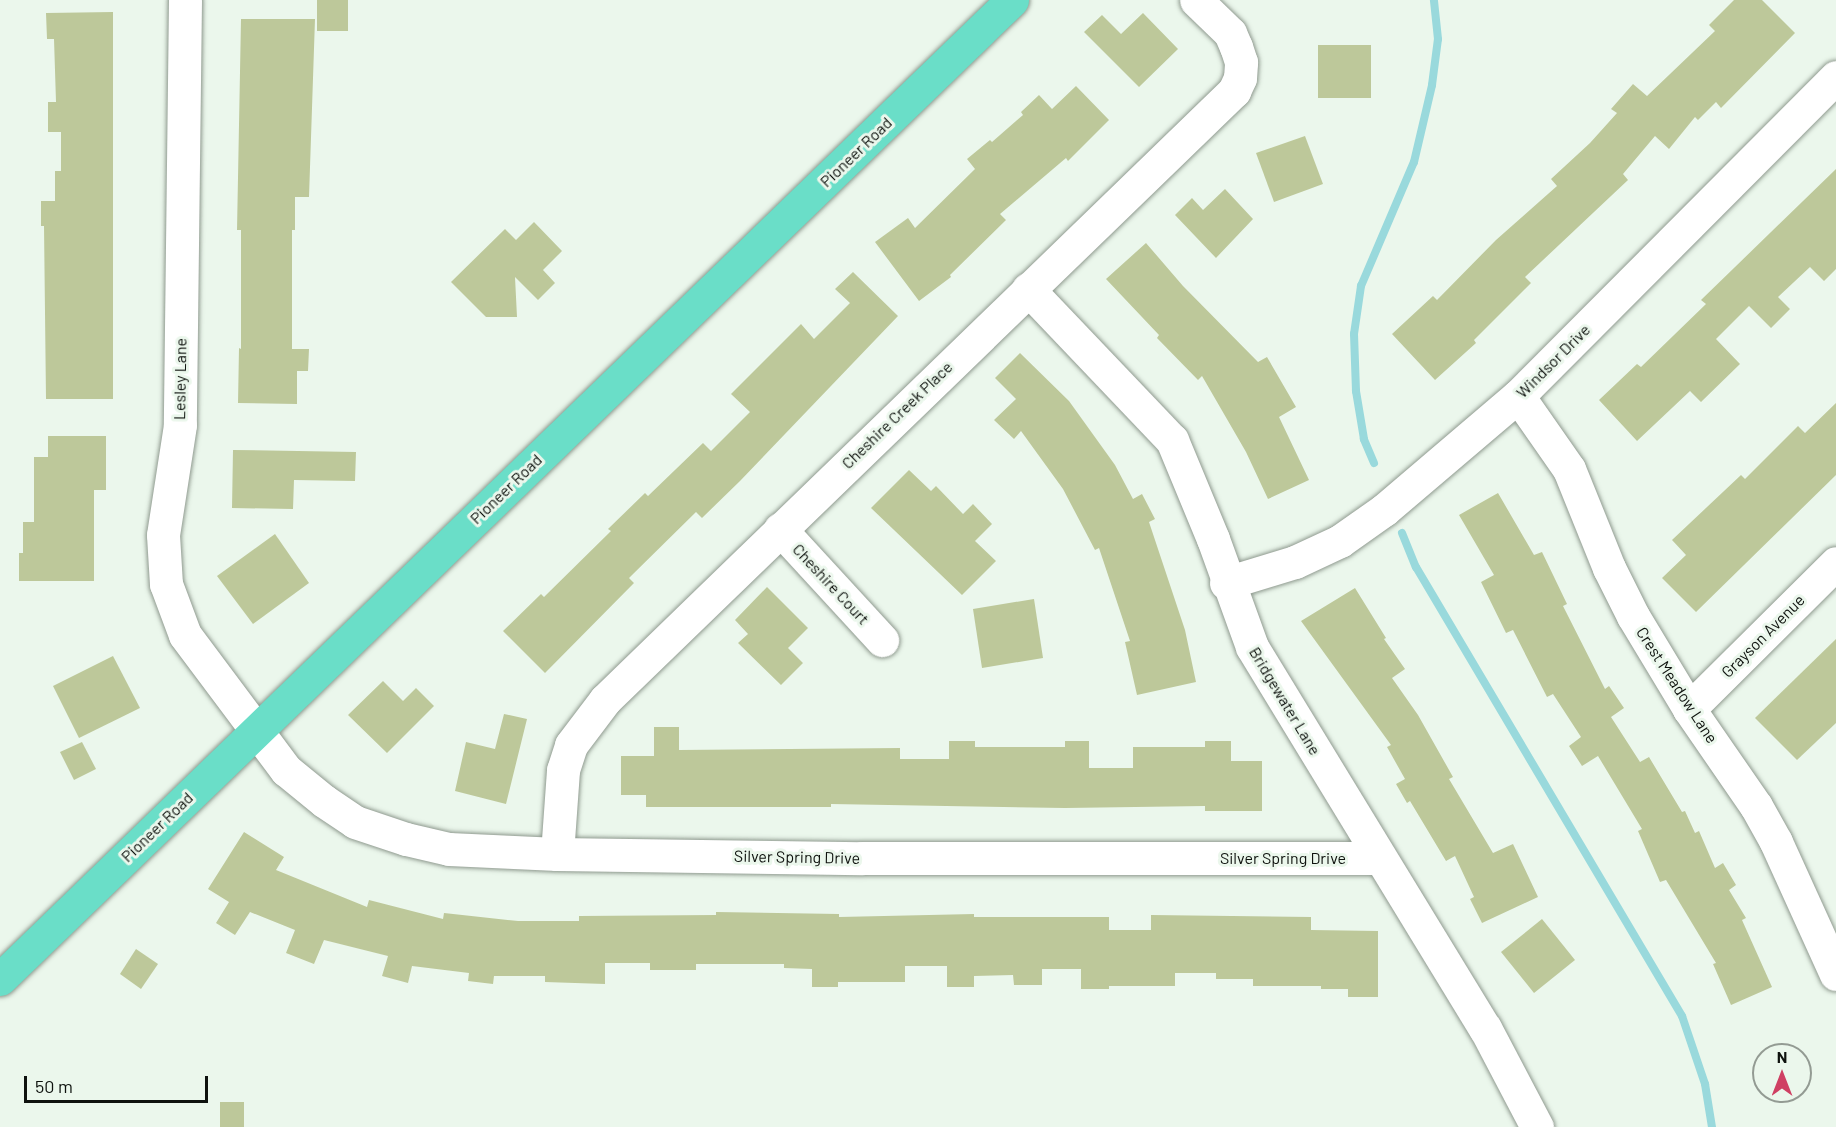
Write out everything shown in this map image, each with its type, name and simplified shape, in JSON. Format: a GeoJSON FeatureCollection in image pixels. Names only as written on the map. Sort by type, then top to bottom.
{"type":"FeatureCollection","features":[{"type":"Feature","properties":{"kind":"main road","name":"Pioneer Road"},"geometry":{"type":"LineString","coordinates":[[0,979],[1012,0]]}},
{"type":"Feature","properties":{"kind":"street","name":"Lesley Lane"},"geometry":{"type":"LineString","coordinates":[[185,0],[180,425],[163,535],[166,584],[185,635],[257,729]]}},
{"type":"Feature","properties":{"kind":"street","name":"Cheshire Creek Place"},"geometry":{"type":"LineString","coordinates":[[557,854],[563,770],[571,746],[605,700],[1234,91],[1240,70],[1236,47],[1230,33],[1196,0]]}},
{"type":"Feature","properties":{"kind":"street","name":"Windsor Drive"},"geometry":{"type":"LineString","coordinates":[[1226,583],[1295,562],[1340,541],[1384,510],[1518,396],[1836,77]]}},
{"type":"Feature","properties":{"kind":"street","name":"Bridgewater Lane"},"geometry":{"type":"LineString","coordinates":[[1028,289],[1172,440],[1213,539],[1226,583],[1252,647],[1485,1028],[1537,1127]]}},
{"type":"Feature","properties":{"kind":"street","name":"Crest Meadow Lane"},"geometry":{"type":"LineString","coordinates":[[1518,396],[1569,469],[1609,568],[1633,616],[1689,710],[1726,760],[1766,824],[1836,974]]}},
{"type":"Feature","properties":{"kind":"street","name":"Cheshire Court"},"geometry":{"type":"LineString","coordinates":[[780,529],[882,640]]}},
{"type":"Feature","properties":{"kind":"street","name":"Grayson Avenue"},"geometry":{"type":"LineString","coordinates":[[1689,710],[1836,563]]}},
{"type":"Feature","properties":{"kind":"street","name":"Silver Spring Drive"},"geometry":{"type":"LineString","coordinates":[[257,729],[286,770],[355,822],[406,839],[449,849],[557,854],[862,858],[1380,858]]}},
{"type":"Feature","properties":{"kind":"building"},"geometry":{"type":"Polygon","coordinates":[[[317,0],[348,0],[348,31],[317,31],[317,0]]]}},
{"type":"Feature","properties":{"kind":"building"},"geometry":{"type":"Polygon","coordinates":[[[1734,0],[1762,0],[1795,33],[1721,108],[1716,102],[1698,120],[1695,117],[1669,149],[1655,136],[1623,174],[1628,180],[1525,277],[1531,283],[1474,340],[1476,343],[1435,380],[1392,334],[1433,296],[1437,300],[1496,240],[1557,186],[1551,179],[1590,143],[1617,113],[1611,109],[1633,84],[1647,96],[1715,31],[1709,25],[1734,0]]]}},
{"type":"Feature","properties":{"kind":"building"},"geometry":{"type":"Polygon","coordinates":[[[113,12],[113,399],[46,399],[44,226],[41,226],[41,201],[55,201],[55,171],[61,171],[61,132],[48,132],[48,102],[56,102],[54,39],[47,39],[46,13],[113,12]]]}},
{"type":"Feature","properties":{"kind":"building"},"geometry":{"type":"Polygon","coordinates":[[[1143,13],[1178,49],[1139,87],[1084,32],[1102,15],[1121,34],[1143,13]]]}},
{"type":"Feature","properties":{"kind":"building"},"geometry":{"type":"Polygon","coordinates":[[[241,19],[315,19],[309,197],[295,197],[295,230],[292,230],[292,349],[309,349],[308,371],[297,371],[297,404],[238,403],[239,348],[241,349],[241,230],[237,230],[241,19]]]}},
{"type":"Feature","properties":{"kind":"building"},"geometry":{"type":"Polygon","coordinates":[[[1318,45],[1371,45],[1371,98],[1318,98],[1318,45]]]}},
{"type":"Feature","properties":{"kind":"building"},"geometry":{"type":"Polygon","coordinates":[[[1076,86],[1109,120],[1068,161],[1066,158],[1000,214],[1006,220],[950,275],[951,277],[919,301],[875,242],[908,218],[915,228],[975,169],[967,159],[990,140],[992,142],[1023,115],[1021,112],[1039,95],[1052,109],[1076,86]]]}},
{"type":"Feature","properties":{"kind":"building"},"geometry":{"type":"Polygon","coordinates":[[[1305,136],[1323,184],[1274,202],[1256,153],[1305,136]]]}},
{"type":"Feature","properties":{"kind":"building"},"geometry":{"type":"Polygon","coordinates":[[[1836,169],[1836,269],[1824,281],[1810,267],[1778,297],[1790,309],[1771,328],[1749,306],[1716,339],[1740,364],[1701,402],[1690,391],[1637,441],[1599,400],[1637,364],[1641,367],[1706,304],[1701,300],[1836,169]]]}},
{"type":"Feature","properties":{"kind":"building"},"geometry":{"type":"Polygon","coordinates":[[[1225,189],[1253,219],[1216,258],[1175,215],[1192,198],[1203,210],[1225,189]]]}},
{"type":"Feature","properties":{"kind":"building"},"geometry":{"type":"Polygon","coordinates":[[[534,222],[562,251],[543,270],[555,283],[538,300],[515,277],[517,317],[486,317],[451,282],[505,229],[516,240],[534,222]]]}},
{"type":"Feature","properties":{"kind":"building"},"geometry":{"type":"Polygon","coordinates":[[[1146,243],[1183,286],[1258,362],[1267,357],[1296,407],[1279,417],[1309,480],[1268,499],[1246,452],[1202,376],[1198,380],[1157,338],[1159,335],[1106,279],[1146,243]]]}},
{"type":"Feature","properties":{"kind":"building"},"geometry":{"type":"Polygon","coordinates":[[[853,272],[898,316],[740,481],[702,518],[696,512],[629,578],[634,583],[545,673],[503,631],[541,594],[544,597],[611,531],[608,529],[645,493],[648,496],[703,443],[711,451],[750,412],[731,394],[801,324],[814,339],[850,303],[835,289],[853,272]]]}},
{"type":"Feature","properties":{"kind":"building"},"geometry":{"type":"Polygon","coordinates":[[[1020,353],[1069,401],[1115,465],[1133,499],[1142,494],[1155,519],[1149,522],[1185,630],[1196,682],[1137,695],[1125,642],[1130,641],[1099,548],[1095,550],[1063,489],[1021,431],[1014,439],[994,420],[1016,399],[995,378],[1020,353]]]}},
{"type":"Feature","properties":{"kind":"building"},"geometry":{"type":"Polygon","coordinates":[[[1836,403],[1836,475],[1696,612],[1662,578],[1686,555],[1672,540],[1741,475],[1745,479],[1798,426],[1805,433],[1836,403]]]}},
{"type":"Feature","properties":{"kind":"building"},"geometry":{"type":"Polygon","coordinates":[[[48,436],[106,436],[106,490],[94,490],[94,581],[19,581],[19,553],[23,553],[23,522],[34,522],[34,457],[48,457],[48,436]]]}},
{"type":"Feature","properties":{"kind":"building"},"geometry":{"type":"Polygon","coordinates":[[[233,450],[356,452],[355,481],[294,480],[293,509],[232,508],[233,450]]]}},
{"type":"Feature","properties":{"kind":"building"},"geometry":{"type":"Polygon","coordinates":[[[909,470],[931,491],[936,486],[963,514],[973,504],[992,524],[975,541],[996,561],[962,595],[871,508],[909,470]]]}},
{"type":"Feature","properties":{"kind":"building"},"geometry":{"type":"Polygon","coordinates":[[[1498,493],[1534,555],[1542,552],[1567,604],[1563,606],[1605,689],[1609,686],[1624,708],[1611,717],[1640,762],[1649,757],[1682,812],[1685,811],[1695,833],[1699,831],[1715,868],[1723,863],[1736,885],[1729,890],[1746,918],[1742,920],[1772,987],[1731,1005],[1713,964],[1716,963],[1666,880],[1660,882],[1638,831],[1642,829],[1598,756],[1582,766],[1569,746],[1581,737],[1553,694],[1547,697],[1513,630],[1506,633],[1481,582],[1494,575],[1459,515],[1498,493]]]}},
{"type":"Feature","properties":{"kind":"building"},"geometry":{"type":"Polygon","coordinates":[[[275,534],[309,583],[253,624],[217,576],[275,534]]]}},
{"type":"Feature","properties":{"kind":"building"},"geometry":{"type":"Polygon","coordinates":[[[767,587],[808,628],[788,648],[803,663],[781,685],[738,643],[748,634],[735,620],[767,587]]]}},
{"type":"Feature","properties":{"kind":"building"},"geometry":{"type":"Polygon","coordinates":[[[1355,588],[1386,638],[1384,639],[1405,669],[1392,678],[1418,715],[1453,777],[1449,779],[1493,853],[1513,844],[1538,897],[1482,923],[1470,899],[1474,897],[1455,856],[1446,861],[1410,801],[1407,803],[1396,784],[1405,779],[1387,747],[1391,745],[1301,621],[1355,588]]]}},
{"type":"Feature","properties":{"kind":"building"},"geometry":{"type":"Polygon","coordinates":[[[1034,599],[1043,658],[982,668],[973,609],[1034,599]]]}},
{"type":"Feature","properties":{"kind":"building"},"geometry":{"type":"Polygon","coordinates":[[[1836,639],[1836,723],[1797,760],[1755,718],[1836,639]]]}},
{"type":"Feature","properties":{"kind":"building"},"geometry":{"type":"Polygon","coordinates":[[[113,656],[140,708],[79,738],[53,686],[113,656]]]}},
{"type":"Feature","properties":{"kind":"building"},"geometry":{"type":"Polygon","coordinates":[[[383,681],[403,701],[416,688],[434,706],[387,753],[348,715],[383,681]]]}},
{"type":"Feature","properties":{"kind":"building"},"geometry":{"type":"Polygon","coordinates":[[[504,714],[527,719],[506,804],[455,791],[466,742],[495,749],[504,714]]]}},
{"type":"Feature","properties":{"kind":"building"},"geometry":{"type":"Polygon","coordinates":[[[654,727],[679,727],[679,750],[900,748],[900,759],[949,759],[949,741],[975,741],[975,747],[1065,747],[1065,741],[1089,741],[1089,768],[1133,768],[1133,747],[1205,747],[1205,741],[1231,741],[1231,761],[1262,761],[1262,811],[1205,811],[1205,806],[1065,808],[831,804],[831,807],[646,807],[646,795],[621,795],[621,756],[654,756],[654,727]]]}},
{"type":"Feature","properties":{"kind":"building"},"geometry":{"type":"Polygon","coordinates":[[[82,742],[96,769],[74,780],[60,752],[82,742]]]}},
{"type":"Feature","properties":{"kind":"building"},"geometry":{"type":"Polygon","coordinates":[[[244,832],[284,857],[276,870],[367,907],[369,900],[443,919],[444,913],[518,921],[579,921],[579,916],[716,915],[716,912],[839,914],[839,917],[974,914],[974,917],[1109,917],[1109,930],[1151,930],[1151,915],[1311,917],[1311,930],[1378,931],[1378,997],[1348,997],[1348,989],[1321,989],[1321,986],[1253,986],[1253,979],[1216,979],[1216,973],[1175,973],[1175,986],[1109,986],[1109,989],[1081,989],[1081,969],[1042,969],[1042,985],[1014,985],[1013,975],[974,976],[974,987],[947,987],[947,966],[905,966],[905,982],[838,982],[838,987],[812,987],[812,969],[784,968],[784,964],[696,964],[696,970],[650,970],[650,963],[605,963],[605,984],[545,982],[545,976],[494,976],[493,984],[468,981],[469,973],[412,966],[408,983],[382,976],[388,956],[324,940],[314,964],[286,953],[295,930],[250,912],[235,935],[216,923],[229,902],[208,889],[244,832]]]}},
{"type":"Feature","properties":{"kind":"building"},"geometry":{"type":"Polygon","coordinates":[[[1542,919],[1575,960],[1534,993],[1501,952],[1542,919]]]}},
{"type":"Feature","properties":{"kind":"building"},"geometry":{"type":"Polygon","coordinates":[[[136,949],[158,964],[141,989],[120,974],[136,949]]]}},
{"type":"Feature","properties":{"kind":"building"},"geometry":{"type":"Polygon","coordinates":[[[220,1102],[244,1102],[244,1127],[220,1127],[220,1102]]]}},
{"type":"Feature","properties":{"kind":"waterway"},"geometry":{"type":"LineString","coordinates":[[1374,463],[1364,439],[1356,391],[1354,334],[1361,286],[1414,162],[1432,85],[1438,39],[1434,0]]}},
{"type":"Feature","properties":{"kind":"waterway"},"geometry":{"type":"LineString","coordinates":[[1402,533],[1416,567],[1682,1016],[1705,1084],[1712,1127]]}}]}
